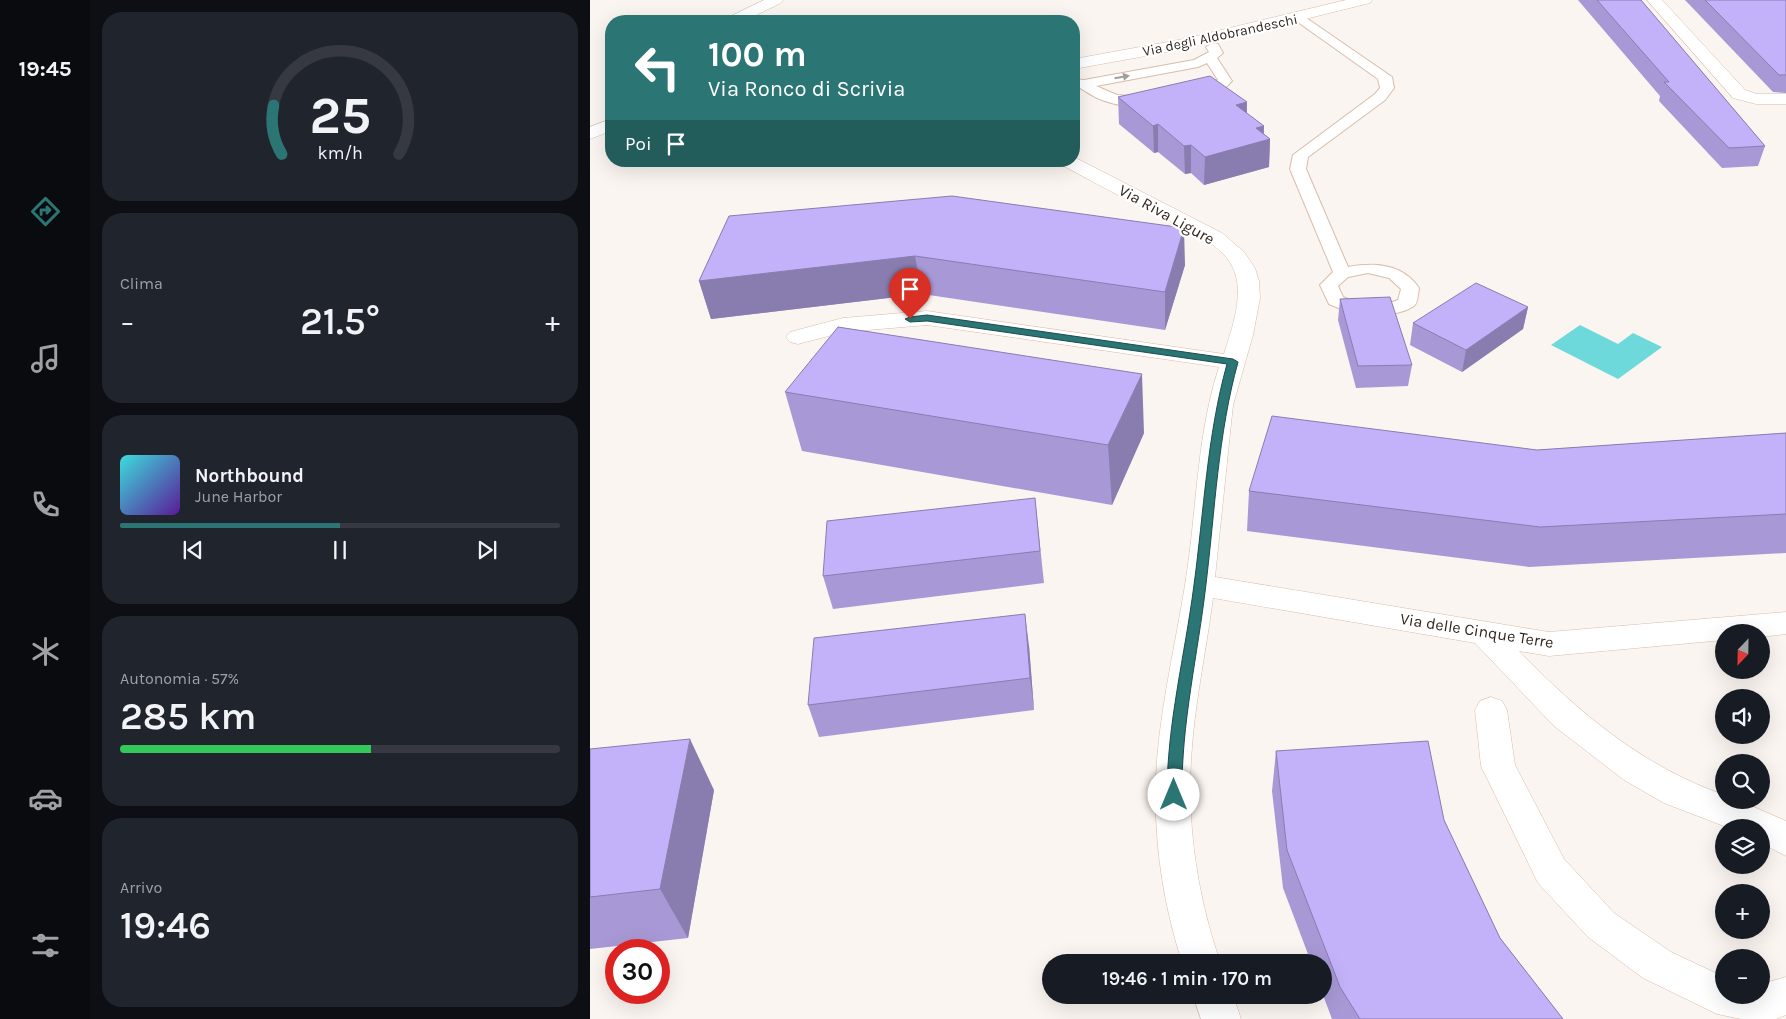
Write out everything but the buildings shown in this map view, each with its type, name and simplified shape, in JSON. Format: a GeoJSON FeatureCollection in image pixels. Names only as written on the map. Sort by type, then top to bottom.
{"type":"FeatureCollection","features":[{"type":"Feature","properties":{"kind":"street"},"geometry":{"type":"LineString","coordinates":[[745,15],[776,0]]}},
{"type":"Feature","properties":{"kind":"street","name":"Via degli Aldobrandeschi"},"geometry":{"type":"LineString","coordinates":[[1080,63],[1210,38],[1364,0]]}},
{"type":"Feature","properties":{"kind":"street"},"geometry":{"type":"LineString","coordinates":[[1654,0],[1739,94],[1756,99],[1786,98]]}},
{"type":"Feature","properties":{"kind":"street"},"geometry":{"type":"LineString","coordinates":[[590,134],[605,127]]}},
{"type":"Feature","properties":{"kind":"street"},"geometry":{"type":"LineString","coordinates":[[590,146],[605,144]]}},
{"type":"Feature","properties":{"kind":"street","name":"Via Riva Ligure"},"geometry":{"type":"LineString","coordinates":[[1080,167],[1213,237],[1244,266],[1250,290],[1221,404],[1200,585],[1190,645],[1174,770],[1175,830],[1184,898],[1199,954]]}},
{"type":"Feature","properties":{"kind":"street"},"geometry":{"type":"LineString","coordinates":[[798,337],[843,325],[927,318],[1233,362]]}},
{"type":"Feature","properties":{"kind":"street","name":"Via delle Cinque Terre"},"geometry":{"type":"LineString","coordinates":[[1200,585],[1549,644],[1786,623]]}},
{"type":"Feature","properties":{"kind":"street"},"geometry":{"type":"LineString","coordinates":[[1483,632],[1523,677],[1586,735],[1662,785],[1765,826],[1786,840]]}},
{"type":"Feature","properties":{"kind":"street"},"geometry":{"type":"LineString","coordinates":[[1491,710],[1498,766],[1551,871],[1601,925],[1657,965],[1717,995],[1764,1004],[1786,996]]}},
{"type":"Feature","properties":{"kind":"street"},"geometry":{"type":"LineString","coordinates":[[1216,1004],[1221,1019]]}},
{"type":"Feature","properties":{"kind":"lane"},"geometry":{"type":"LineString","coordinates":[[1299,17],[1386,77],[1387,88],[1380,97],[1301,154],[1298,169],[1342,273]]}},
{"type":"Feature","properties":{"kind":"lane"},"geometry":{"type":"LineString","coordinates":[[1080,82],[1198,63],[1216,54],[1210,38]]}},
{"type":"Feature","properties":{"kind":"lane"},"geometry":{"type":"LineString","coordinates":[[1177,96],[1219,86],[1225,81],[1211,58]]}},
{"type":"Feature","properties":{"kind":"lane"},"geometry":{"type":"LineString","coordinates":[[1080,83],[1103,96],[1124,103],[1159,100]]}},
{"type":"Feature","properties":{"kind":"water"},"geometry":{"type":"Polygon","coordinates":[[[1580,325],[1618,344],[1633,333],[1662,347],[1618,379],[1551,345],[1580,325]]]}},
{"type":"Feature","properties":{"kind":"route"},"geometry":{"type":"LineString","coordinates":[[910,319],[927,318],[1233,362],[1221,404],[1200,585],[1174,760],[1174,795]]}}]}
